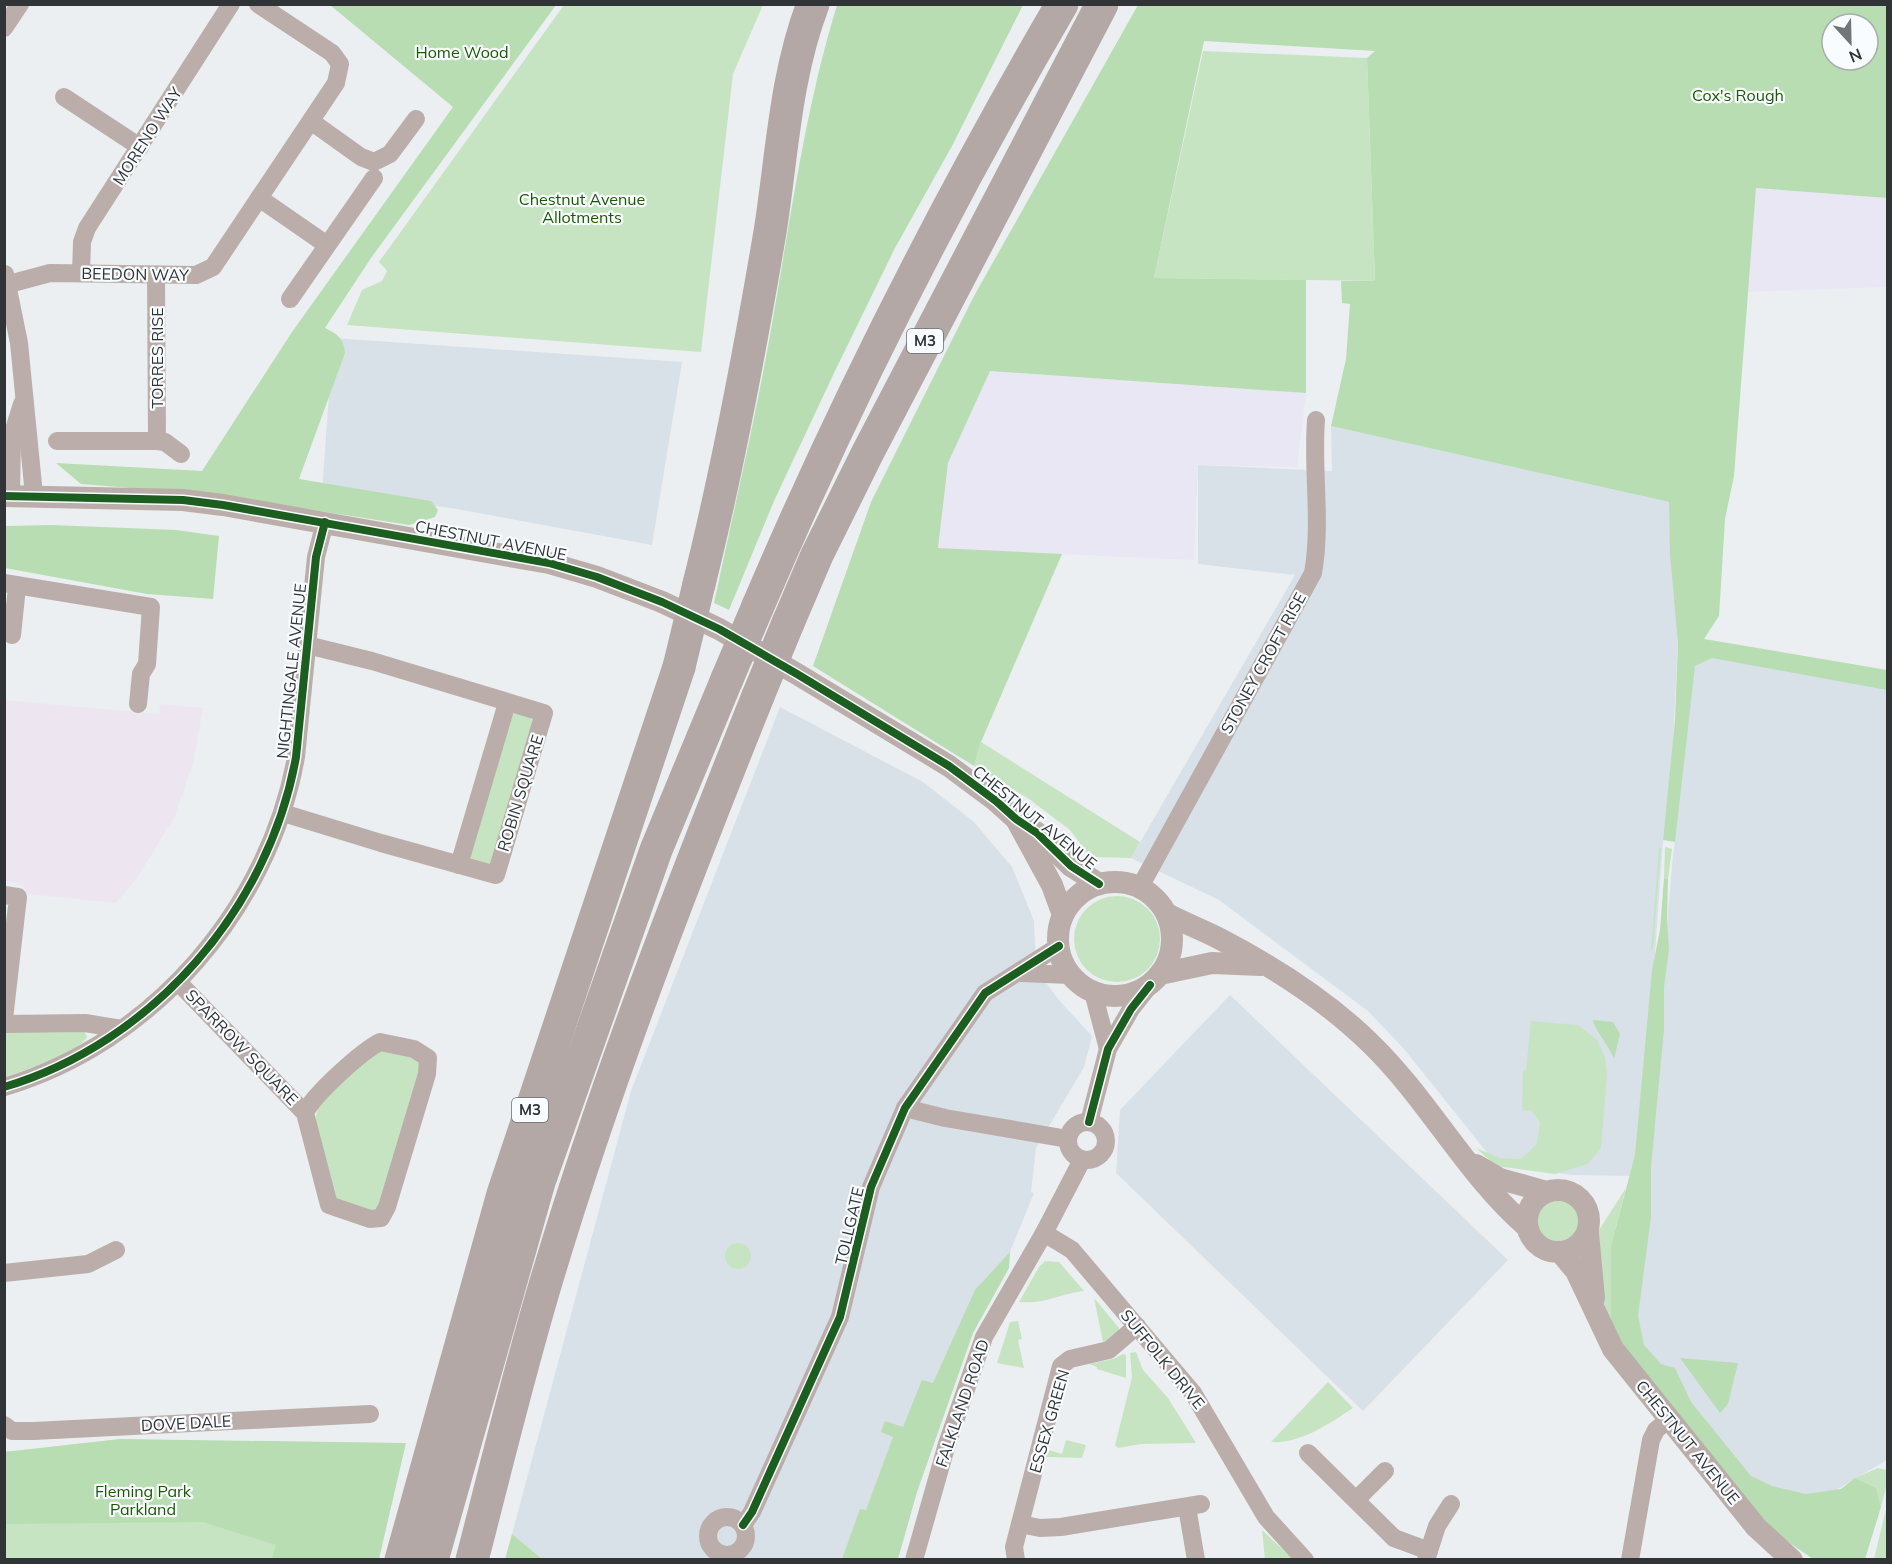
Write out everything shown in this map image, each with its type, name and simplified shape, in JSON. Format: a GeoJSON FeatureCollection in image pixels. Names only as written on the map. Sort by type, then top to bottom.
{"type":"FeatureCollection","features":[{"type":"Feature","properties":{"kind":"highway","name":"M3"},"geometry":{"type":"LineString","coordinates":[[401,1560],[503,1194],[679,667],[723,487],[770,230],[788,100],[813,4]]}},
{"type":"Feature","properties":{"kind":"highway","name":"M3"},"geometry":{"type":"LineString","coordinates":[[432,1560],[539,1182],[656,850],[786,540],[931,242],[1008,98],[1062,4]]}},
{"type":"Feature","properties":{"kind":"highway","name":"M3"},"geometry":{"type":"LineString","coordinates":[[472,1560],[548,1273],[608,1090],[658,948],[758,696],[817,555],[868,452],[1069,63],[1102,4]]}},
{"type":"Feature","properties":{"kind":"highway","name":"M3"},"geometry":{"type":"LineString","coordinates":[[1069,63],[1105,21],[1116,4]]}},
{"type":"Feature","properties":{"kind":"street"},"geometry":{"type":"LineString","coordinates":[[4,28],[20,4]]}},
{"type":"Feature","properties":{"kind":"street","name":"MORENO WAY"},"geometry":{"type":"LineString","coordinates":[[81,273],[82,242],[87,228],[231,4]]}},
{"type":"Feature","properties":{"kind":"street","name":"BEEDON WAY"},"geometry":{"type":"LineString","coordinates":[[7,278],[50,273],[196,275],[208,271],[312,122],[339,78],[340,64],[326,49],[258,4]]}},
{"type":"Feature","properties":{"kind":"street"},"geometry":{"type":"LineString","coordinates":[[64,97],[140,147]]}},
{"type":"Feature","properties":{"kind":"street"},"geometry":{"type":"LineString","coordinates":[[312,122],[361,157],[374,162],[390,154],[416,119]]}},
{"type":"Feature","properties":{"kind":"street"},"geometry":{"type":"LineString","coordinates":[[290,299],[374,178]]}},
{"type":"Feature","properties":{"kind":"street"},"geometry":{"type":"LineString","coordinates":[[259,198],[327,244]]}},
{"type":"Feature","properties":{"kind":"street","name":"TORRES RISE"},"geometry":{"type":"LineString","coordinates":[[156,275],[157,441]]}},
{"type":"Feature","properties":{"kind":"street"},"geometry":{"type":"LineString","coordinates":[[7,278],[20,351],[34,495]]}},
{"type":"Feature","properties":{"kind":"street"},"geometry":{"type":"LineString","coordinates":[[8,496],[12,436],[23,399]]}},
{"type":"Feature","properties":{"kind":"street","name":"STONEY CROFT RISE"},"geometry":{"type":"LineString","coordinates":[[1140,887],[1313,573],[1317,523],[1314,448],[1316,420]]}},
{"type":"Feature","properties":{"kind":"street"},"geometry":{"type":"LineString","coordinates":[[57,441],[157,441],[165,442],[181,454]]}},
{"type":"Feature","properties":{"kind":"street","name":"CHESTNUT AVENUE"},"geometry":{"type":"LineString","coordinates":[[8,496],[183,500],[326,522],[549,563],[597,577],[662,602],[719,629],[911,742],[949,766],[996,801],[1016,819],[1037,833],[1071,866],[1099,884]]}},
{"type":"Feature","properties":{"kind":"street","name":"NIGHTINGALE AVENUE"},"geometry":{"type":"LineString","coordinates":[[4,1087],[51,1069],[122,1029],[178,982],[229,921],[257,874],[283,813],[296,757],[316,557],[326,522]]}},
{"type":"Feature","properties":{"kind":"street"},"geometry":{"type":"LineString","coordinates":[[12,635],[11,585],[151,607],[147,664],[141,674],[138,704]]}},
{"type":"Feature","properties":{"kind":"street","name":"ROBIN SQUARE"},"geometry":{"type":"LineString","coordinates":[[283,813],[496,875],[544,713],[383,664],[307,645]]}},
{"type":"Feature","properties":{"kind":"street"},"geometry":{"type":"LineString","coordinates":[[459,865],[507,703]]}},
{"type":"Feature","properties":{"kind":"street","name":"CHESTNUT AVENUE"},"geometry":{"type":"LineString","coordinates":[[1016,819],[1027,845],[1052,885],[1063,915]]}},
{"type":"Feature","properties":{"kind":"street"},"geometry":{"type":"LineString","coordinates":[[1089,1122],[1108,1048],[1131,1009],[1155,979],[1168,960],[1172,945],[1172,929],[1167,914],[1155,898],[1140,887],[1113,882],[1099,884],[1084,891],[1063,915],[1059,930],[1059,946],[1071,975],[1093,992],[1113,996],[1132,994],[1155,979],[1212,963],[1266,966]]}},
{"type":"Feature","properties":{"kind":"street"},"geometry":{"type":"LineString","coordinates":[[4,895],[18,897],[4,1021],[85,1023],[122,1029]]}},
{"type":"Feature","properties":{"kind":"street"},"geometry":{"type":"LineString","coordinates":[[1167,914],[1220,939],[1311,993],[1372,1044],[1506,1208],[1527,1227],[1535,1243],[1543,1249],[1561,1253],[1577,1247],[1587,1233],[1590,1222],[1583,1202],[1566,1191],[1547,1192],[1500,1179],[1470,1162]]}},
{"type":"Feature","properties":{"kind":"street","name":"TOLLGATE"},"geometry":{"type":"LineString","coordinates":[[743,1525],[752,1512],[840,1317],[871,1187],[905,1107],[985,993],[1020,973],[1059,946]]}},
{"type":"Feature","properties":{"kind":"street"},"geometry":{"type":"LineString","coordinates":[[1020,973],[1071,975]]}},
{"type":"Feature","properties":{"kind":"street","name":"SPARROW SQUARE"},"geometry":{"type":"LineString","coordinates":[[178,982],[305,1113],[329,1205],[370,1219],[381,1218],[387,1207],[427,1074],[428,1058],[414,1049],[380,1042],[322,1092],[305,1113]]}},
{"type":"Feature","properties":{"kind":"street"},"geometry":{"type":"LineString","coordinates":[[1093,992],[1108,1048]]}},
{"type":"Feature","properties":{"kind":"street"},"geometry":{"type":"LineString","coordinates":[[905,1107],[945,1118],[1068,1139]]}},
{"type":"Feature","properties":{"kind":"street"},"geometry":{"type":"LineString","coordinates":[[1089,1122],[1100,1127],[1106,1144],[1100,1156],[1082,1160],[1071,1152],[1068,1139],[1073,1128],[1089,1122]]}},
{"type":"Feature","properties":{"kind":"street","name":"FALKLAND ROAD"},"geometry":{"type":"LineString","coordinates":[[914,1560],[947,1444],[984,1337],[1044,1233],[1082,1160]]}},
{"type":"Feature","properties":{"kind":"street"},"geometry":{"type":"LineString","coordinates":[[1527,1227],[1531,1205],[1547,1192]]}},
{"type":"Feature","properties":{"kind":"street","name":"SUFFOLK DRIVE"},"geometry":{"type":"LineString","coordinates":[[1044,1233],[1072,1250],[1193,1392],[1266,1517],[1305,1560]]}},
{"type":"Feature","properties":{"kind":"street","name":"CHESTNUT AVENUE"},"geometry":{"type":"LineString","coordinates":[[1587,1233],[1595,1314]]}},
{"type":"Feature","properties":{"kind":"street"},"geometry":{"type":"LineString","coordinates":[[4,1273],[88,1264],[116,1250]]}},
{"type":"Feature","properties":{"kind":"street","name":"CHESTNUT AVENUE"},"geometry":{"type":"LineString","coordinates":[[1561,1253],[1576,1271],[1613,1349],[1756,1527],[1792,1560]]}},
{"type":"Feature","properties":{"kind":"street","name":"ESSEX GREEN"},"geometry":{"type":"LineString","coordinates":[[1016,1560],[1014,1547],[1061,1366],[1070,1359],[1109,1350],[1137,1326]]}},
{"type":"Feature","properties":{"kind":"street","name":"DOVE DALE"},"geometry":{"type":"LineString","coordinates":[[4,1425],[12,1431],[30,1431],[370,1414]]}},
{"type":"Feature","properties":{"kind":"street"},"geometry":{"type":"LineString","coordinates":[[1630,1560],[1651,1440],[1656,1430],[1668,1419]]}},
{"type":"Feature","properties":{"kind":"street"},"geometry":{"type":"LineString","coordinates":[[1308,1453],[1394,1538],[1428,1555],[1437,1526],[1450,1504]]}},
{"type":"Feature","properties":{"kind":"street"},"geometry":{"type":"LineString","coordinates":[[1356,1500],[1385,1470]]}},
{"type":"Feature","properties":{"kind":"street"},"geometry":{"type":"LineString","coordinates":[[1020,1524],[1040,1528],[1061,1527],[1194,1506],[1196,1560]]}},
{"type":"Feature","properties":{"kind":"shaded area"},"geometry":{"type":"Polygon","coordinates":[[[1756,187],[1887,198],[1887,287],[1748,292],[1756,187]]]}},
{"type":"Feature","properties":{"kind":"shaded area"},"geometry":{"type":"Polygon","coordinates":[[[333,338],[682,362],[652,545],[451,508],[322,492],[333,338]]]}},
{"type":"Feature","properties":{"kind":"shaded area"},"geometry":{"type":"Polygon","coordinates":[[[989,371],[1306,393],[1297,467],[1198,465],[1194,560],[938,549],[948,463],[989,371]]]}},
{"type":"Feature","properties":{"kind":"shaded area"},"geometry":{"type":"Polygon","coordinates":[[[1331,426],[1669,502],[1678,637],[1673,747],[1663,842],[1639,1176],[1573,1175],[1497,1165],[1404,1049],[1368,1011],[1219,900],[1131,858],[1295,575],[1198,564],[1198,465],[1332,471],[1331,426]]]}},
{"type":"Feature","properties":{"kind":"shaded area"},"geometry":{"type":"Polygon","coordinates":[[[1697,641],[1887,685],[1887,1460],[1792,1516],[1760,1493],[1642,1349],[1634,1307],[1672,866],[1697,641]]]}},
{"type":"Feature","properties":{"kind":"shaded area"},"geometry":{"type":"Polygon","coordinates":[[[4,700],[159,714],[160,704],[203,708],[194,760],[175,816],[137,878],[116,903],[27,894],[22,884],[5,881],[4,700]]]}},
{"type":"Feature","properties":{"kind":"shaded area"},"geometry":{"type":"Polygon","coordinates":[[[780,707],[923,782],[974,822],[1012,867],[1034,921],[1036,969],[1058,999],[1092,1036],[1084,1067],[1036,1148],[1031,1192],[1034,1193],[1010,1252],[971,1329],[940,1406],[895,1559],[542,1559],[512,1534],[631,1091],[780,707]]]}},
{"type":"Feature","properties":{"kind":"shaded area"},"geometry":{"type":"Polygon","coordinates":[[[1230,995],[1508,1260],[1363,1411],[1116,1173],[1120,1110],[1230,995]]]}},
{"type":"Feature","properties":{"kind":"green space","name":"Home Wood"},"geometry":{"type":"Polygon","coordinates":[[[330,5],[556,5],[371,258],[325,328],[339,337],[345,353],[299,479],[431,501],[438,510],[435,517],[409,525],[217,495],[81,484],[56,463],[202,471],[292,332],[453,107],[330,5]]]}},
{"type":"Feature","properties":{"kind":"green space","name":"Chestnut Avenue Allotments"},"geometry":{"type":"Polygon","coordinates":[[[564,5],[763,5],[733,74],[701,352],[347,325],[362,290],[382,281],[387,271],[379,262],[564,5]]]}},
{"type":"Feature","properties":{"kind":"green space"},"geometry":{"type":"Polygon","coordinates":[[[837,5],[1023,5],[952,146],[895,248],[834,373],[774,501],[729,610],[714,603],[764,369],[815,86],[837,5]]]}},
{"type":"Feature","properties":{"kind":"green space","name":"Cox's Rough"},"geometry":{"type":"Polygon","coordinates":[[[1138,5],[1887,5],[1887,198],[1756,188],[1734,476],[1725,519],[1719,616],[1704,639],[1887,670],[1887,690],[1712,658],[1695,666],[1675,842],[1663,840],[1675,720],[1678,643],[1670,554],[1669,502],[1331,426],[1346,359],[1350,304],[1342,303],[1341,281],[1375,281],[1367,58],[1375,51],[1204,41],[1154,278],[1306,280],[1306,393],[990,371],[948,463],[938,548],[1062,554],[981,742],[974,766],[813,666],[871,502],[974,296],[1138,5]]]}},
{"type":"Feature","properties":{"kind":"green space"},"geometry":{"type":"Polygon","coordinates":[[[1203,51],[1367,58],[1375,281],[1154,278],[1203,51]]]}},
{"type":"Feature","properties":{"kind":"green space"},"geometry":{"type":"Polygon","coordinates":[[[52,525],[176,530],[219,536],[213,599],[147,594],[5,568],[5,526],[52,525]]]}},
{"type":"Feature","properties":{"kind":"green space"},"geometry":{"type":"Polygon","coordinates":[[[518,712],[530,716],[534,724],[492,865],[471,860],[470,854],[509,716],[518,712]]]}},
{"type":"Feature","properties":{"kind":"green space"},"geometry":{"type":"Polygon","coordinates":[[[981,742],[1140,842],[1131,858],[1090,857],[1070,830],[1029,799],[974,766],[981,742]]]}},
{"type":"Feature","properties":{"kind":"green space"},"geometry":{"type":"Polygon","coordinates":[[[1665,847],[1672,849],[1668,879],[1664,878],[1665,847]]]}},
{"type":"Feature","properties":{"kind":"green space"},"geometry":{"type":"Polygon","coordinates":[[[1659,848],[1661,848],[1653,949],[1651,950],[1659,848]]]}},
{"type":"Feature","properties":{"kind":"green space"},"geometry":{"type":"Polygon","coordinates":[[[1664,878],[1668,879],[1669,950],[1664,987],[1664,1029],[1651,1167],[1651,1217],[1638,1316],[1644,1345],[1661,1364],[1675,1368],[1691,1402],[1751,1476],[1772,1486],[1806,1494],[1841,1489],[1855,1478],[1876,1488],[1881,1507],[1865,1559],[1813,1559],[1775,1533],[1664,1406],[1611,1327],[1611,1246],[1635,1155],[1652,970],[1660,930],[1664,878]]]}},
{"type":"Feature","properties":{"kind":"green space"},"geometry":{"type":"Polygon","coordinates":[[[1117,896],[1141,903],[1153,915],[1160,939],[1153,963],[1141,975],[1117,982],[1093,975],[1081,963],[1074,939],[1081,915],[1093,903],[1117,896]]]}},
{"type":"Feature","properties":{"kind":"green space"},"geometry":{"type":"Polygon","coordinates":[[[1593,1020],[1613,1022],[1620,1034],[1614,1059],[1596,1028],[1593,1020]]]}},
{"type":"Feature","properties":{"kind":"green space"},"geometry":{"type":"Polygon","coordinates":[[[1531,1021],[1578,1025],[1597,1040],[1605,1057],[1607,1075],[1601,1148],[1588,1164],[1555,1174],[1496,1166],[1476,1148],[1500,1158],[1521,1159],[1537,1144],[1540,1122],[1531,1110],[1522,1111],[1523,1070],[1526,1070],[1531,1021]]]}},
{"type":"Feature","properties":{"kind":"green space"},"geometry":{"type":"Polygon","coordinates":[[[4,1030],[84,1031],[87,1037],[81,1044],[62,1056],[5,1077],[4,1030]]]}},
{"type":"Feature","properties":{"kind":"green space"},"geometry":{"type":"Polygon","coordinates":[[[378,1048],[416,1055],[424,1065],[378,1212],[335,1203],[315,1120],[319,1105],[378,1048]]]}},
{"type":"Feature","properties":{"kind":"green space"},"geometry":{"type":"Polygon","coordinates":[[[1626,1188],[1611,1246],[1611,1327],[1601,1295],[1599,1230],[1626,1188]]]}},
{"type":"Feature","properties":{"kind":"green space"},"geometry":{"type":"Polygon","coordinates":[[[1557,1199],[1573,1206],[1580,1222],[1573,1238],[1557,1245],[1541,1238],[1534,1222],[1541,1206],[1557,1199]]]}},
{"type":"Feature","properties":{"kind":"green space"},"geometry":{"type":"Polygon","coordinates":[[[738,1243],[747,1247],[751,1256],[747,1265],[738,1269],[729,1265],[725,1256],[729,1247],[738,1243]]]}},
{"type":"Feature","properties":{"kind":"green space"},"geometry":{"type":"Polygon","coordinates":[[[1010,1252],[1009,1268],[973,1333],[917,1492],[898,1559],[842,1559],[860,1509],[866,1510],[893,1437],[881,1432],[885,1421],[903,1427],[922,1380],[933,1383],[975,1290],[1010,1252]]]}},
{"type":"Feature","properties":{"kind":"green space"},"geometry":{"type":"Polygon","coordinates":[[[1045,1261],[1059,1262],[1084,1291],[1037,1302],[1019,1302],[1039,1267],[1045,1261]]]}},
{"type":"Feature","properties":{"kind":"green space"},"geometry":{"type":"Polygon","coordinates":[[[1094,1298],[1119,1328],[1119,1334],[1104,1347],[1094,1298]]]}},
{"type":"Feature","properties":{"kind":"green space"},"geometry":{"type":"Polygon","coordinates":[[[1018,1321],[1022,1339],[1018,1340],[1024,1368],[997,1363],[1010,1322],[1018,1321]]]}},
{"type":"Feature","properties":{"kind":"green space"},"geometry":{"type":"Polygon","coordinates":[[[1136,1352],[1143,1370],[1168,1398],[1196,1443],[1141,1444],[1118,1448],[1115,1445],[1132,1377],[1130,1353],[1136,1352]]]}},
{"type":"Feature","properties":{"kind":"green space"},"geometry":{"type":"Polygon","coordinates":[[[1123,1354],[1126,1355],[1126,1378],[1097,1369],[1089,1364],[1113,1359],[1123,1354]]]}},
{"type":"Feature","properties":{"kind":"green space"},"geometry":{"type":"Polygon","coordinates":[[[1680,1358],[1738,1363],[1728,1404],[1720,1413],[1680,1358]]]}},
{"type":"Feature","properties":{"kind":"green space"},"geometry":{"type":"Polygon","coordinates":[[[1328,1382],[1353,1408],[1304,1436],[1282,1442],[1271,1442],[1328,1382]]]}},
{"type":"Feature","properties":{"kind":"green space","name":"Fleming Park Parkland"},"geometry":{"type":"Polygon","coordinates":[[[121,1439],[379,1560],[5,1559],[4,1452],[121,1439]]]}},
{"type":"Feature","properties":{"kind":"green space","name":"Fleming Park Parkland"},"geometry":{"type":"Polygon","coordinates":[[[121,1439],[406,1443],[379,1559],[272,1559],[276,1545],[203,1522],[5,1524],[5,1452],[121,1439]]]}},
{"type":"Feature","properties":{"kind":"green space"},"geometry":{"type":"Polygon","coordinates":[[[1066,1440],[1086,1445],[1082,1458],[1047,1457],[1049,1450],[1062,1454],[1066,1440]]]}},
{"type":"Feature","properties":{"kind":"green space"},"geometry":{"type":"Polygon","coordinates":[[[1878,1468],[1887,1470],[1887,1484],[1881,1507],[1876,1488],[1855,1478],[1878,1468]]]}},
{"type":"Feature","properties":{"kind":"green space"},"geometry":{"type":"Polygon","coordinates":[[[1887,1505],[1887,1559],[1874,1559],[1887,1505]]]}},
{"type":"Feature","properties":{"kind":"green space"},"geometry":{"type":"Polygon","coordinates":[[[1262,1530],[1293,1559],[1265,1559],[1262,1530]]]}},
{"type":"Feature","properties":{"kind":"green space"},"geometry":{"type":"Polygon","coordinates":[[[512,1534],[542,1559],[505,1559],[512,1534]]]}},
{"type":"Feature","properties":{"kind":"cycle path"},"geometry":{"type":"LineString","coordinates":[[4,496],[183,500],[223,505],[549,563],[597,577],[662,602],[719,629],[949,766],[1037,833],[1071,866],[1099,884]]}},
{"type":"Feature","properties":{"kind":"cycle path"},"geometry":{"type":"LineString","coordinates":[[4,1087],[58,1066],[109,1038],[155,1003],[196,962],[231,916],[260,866],[282,813],[296,757],[316,557],[325,522]]}},
{"type":"Feature","properties":{"kind":"cycle path"},"geometry":{"type":"LineString","coordinates":[[743,1525],[752,1512],[840,1317],[871,1187],[905,1108],[985,993],[1059,946]]}},
{"type":"Feature","properties":{"kind":"cycle path"},"geometry":{"type":"LineString","coordinates":[[1089,1122],[1108,1049],[1131,1009],[1150,985]]}}]}
